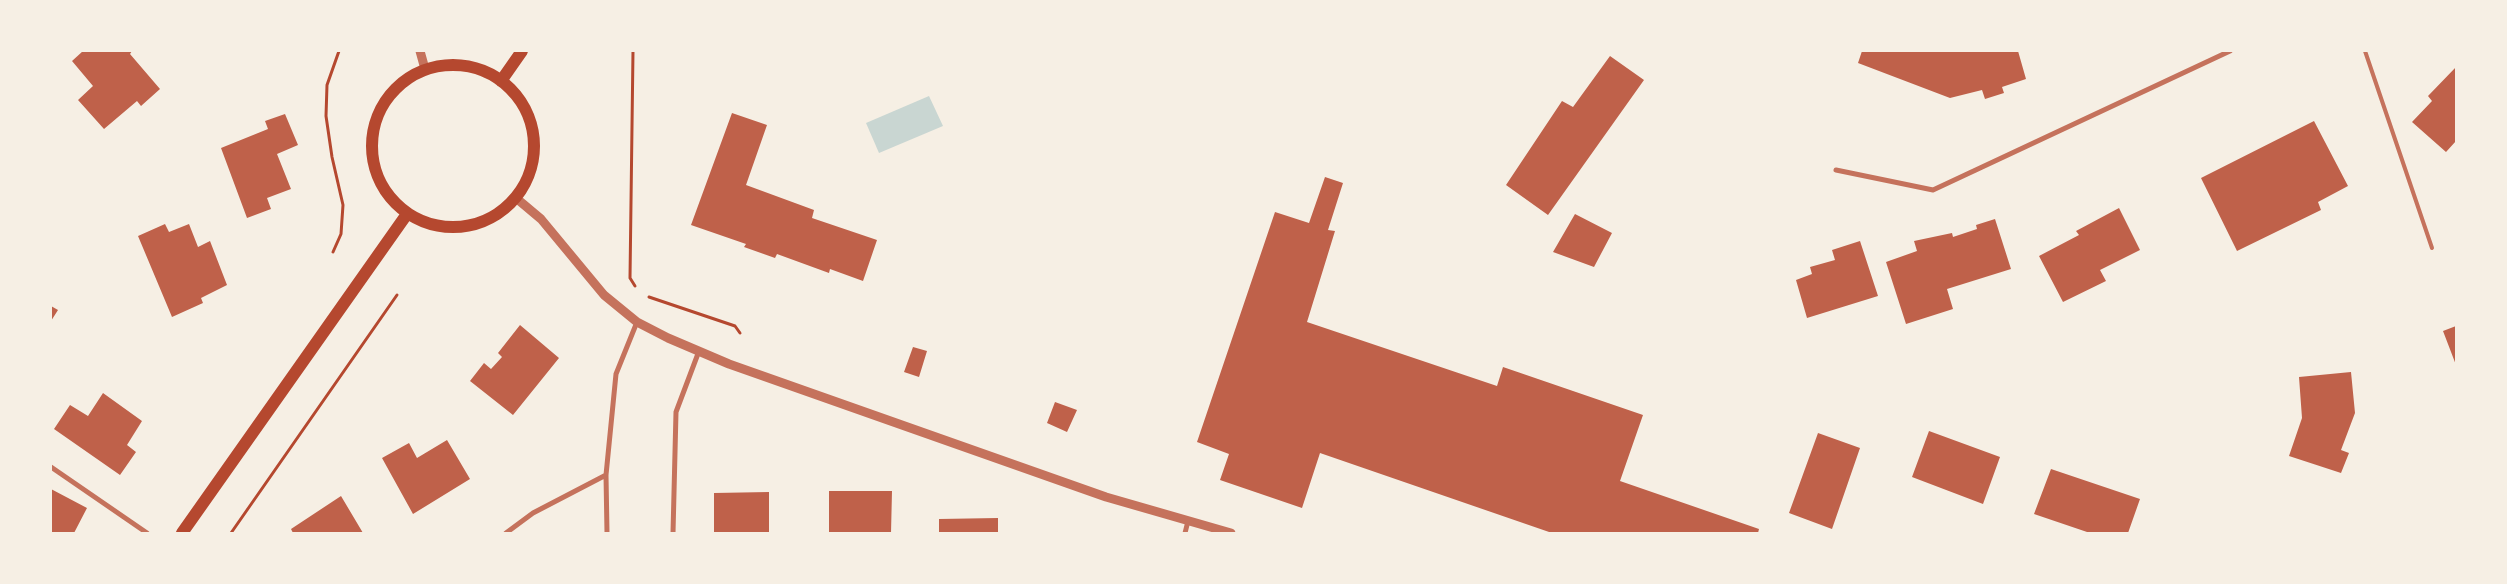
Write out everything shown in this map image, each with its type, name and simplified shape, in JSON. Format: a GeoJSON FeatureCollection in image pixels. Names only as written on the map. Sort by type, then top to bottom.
{"type":"FeatureCollection","features":[{"type":"Feature","properties":{"kind":"main road"},"geometry":{"type":"LineString","coordinates":[[501,80],[522,51]]}},
{"type":"Feature","properties":{"kind":"main road"},"geometry":{"type":"LineString","coordinates":[[446,64],[467,65],[488,72],[501,80],[521,102],[531,124],[534,149],[530,172],[516,198],[501,212],[479,223],[454,227],[430,224],[407,214],[388,196],[376,173],[371,148],[374,123],[385,100],[402,81],[425,68],[446,64]]}},
{"type":"Feature","properties":{"kind":"main road"},"geometry":{"type":"LineString","coordinates":[[182,533],[407,214]]}},
{"type":"Feature","properties":{"kind":"street"},"geometry":{"type":"LineString","coordinates":[[420,51],[425,68]]}},
{"type":"Feature","properties":{"kind":"street"},"geometry":{"type":"LineString","coordinates":[[1836,170],[1934,190],[2230,51]]}},
{"type":"Feature","properties":{"kind":"street"},"geometry":{"type":"LineString","coordinates":[[516,198],[541,218],[604,295],[637,322],[729,364],[1106,497],[1231,533]]}},
{"type":"Feature","properties":{"kind":"street"},"geometry":{"type":"LineString","coordinates":[[607,533],[606,475],[616,374],[637,322]]}},
{"type":"Feature","properties":{"kind":"street"},"geometry":{"type":"LineString","coordinates":[[673,533],[676,412],[699,350]]}},
{"type":"Feature","properties":{"kind":"street"},"geometry":{"type":"LineString","coordinates":[[51,467],[147,533]]}},
{"type":"Feature","properties":{"kind":"street"},"geometry":{"type":"LineString","coordinates":[[506,533],[533,513],[606,475]]}},
{"type":"Feature","properties":{"kind":"street"},"geometry":{"type":"LineString","coordinates":[[1185,533],[1188,521]]}},
{"type":"Feature","properties":{"kind":"lane"},"geometry":{"type":"LineString","coordinates":[[2365,51],[2432,248]]}},
{"type":"Feature","properties":{"kind":"path"},"geometry":{"type":"LineString","coordinates":[[333,252],[341,234],[343,206],[326,116],[326,85],[339,51]]}},
{"type":"Feature","properties":{"kind":"path"},"geometry":{"type":"LineString","coordinates":[[633,51],[630,278],[641,294],[734,326],[740,333]]}},
{"type":"Feature","properties":{"kind":"path"},"geometry":{"type":"LineString","coordinates":[[231,533],[397,295]]}},
{"type":"Feature","properties":{"kind":"shaded area"},"geometry":{"type":"Polygon","coordinates":[[[929,96],[943,126],[879,153],[866,123],[929,96]]]}},
{"type":"Feature","properties":{"kind":"building"},"geometry":{"type":"Polygon","coordinates":[[[83,51],[132,51],[130,54],[160,89],[141,106],[137,101],[104,129],[78,100],[93,86],[72,61],[83,51]]]}},
{"type":"Feature","properties":{"kind":"building"},"geometry":{"type":"Polygon","coordinates":[[[1862,51],[2018,51],[2026,79],[2002,87],[2004,93],[1985,99],[1982,90],[1950,98],[1858,63],[1862,51]]]}},
{"type":"Feature","properties":{"kind":"building"},"geometry":{"type":"Polygon","coordinates":[[[1610,56],[1644,80],[1548,215],[1506,185],[1562,101],[1573,107],[1610,56]]]}},
{"type":"Feature","properties":{"kind":"building"},"geometry":{"type":"Polygon","coordinates":[[[2456,67],[2456,141],[2446,152],[2412,122],[2432,101],[2428,96],[2456,67]]]}},
{"type":"Feature","properties":{"kind":"building"},"geometry":{"type":"Polygon","coordinates":[[[732,113],[767,125],[746,185],[814,210],[812,218],[877,240],[863,281],[830,269],[829,273],[777,254],[775,258],[744,247],[746,244],[691,225],[732,113]]]}},
{"type":"Feature","properties":{"kind":"building"},"geometry":{"type":"Polygon","coordinates":[[[285,114],[298,145],[277,154],[291,189],[267,198],[271,209],[247,218],[221,148],[268,129],[265,121],[285,114]]]}},
{"type":"Feature","properties":{"kind":"building"},"geometry":{"type":"Polygon","coordinates":[[[2314,121],[2348,186],[2318,202],[2321,210],[2237,251],[2201,178],[2314,121]]]}},
{"type":"Feature","properties":{"kind":"building"},"geometry":{"type":"Polygon","coordinates":[[[1325,177],[1343,183],[1328,230],[1335,231],[1307,322],[1497,386],[1503,367],[1643,415],[1620,481],[1759,529],[1758,533],[1552,533],[1320,453],[1302,508],[1220,480],[1229,454],[1197,442],[1275,212],[1309,223],[1325,177]]]}},
{"type":"Feature","properties":{"kind":"building"},"geometry":{"type":"Polygon","coordinates":[[[2119,208],[2140,250],[2100,270],[2106,281],[2063,302],[2039,256],[2079,235],[2076,231],[2119,208]]]}},
{"type":"Feature","properties":{"kind":"building"},"geometry":{"type":"Polygon","coordinates":[[[1575,214],[1612,233],[1594,267],[1553,252],[1575,214]]]}},
{"type":"Feature","properties":{"kind":"building"},"geometry":{"type":"Polygon","coordinates":[[[1995,219],[2011,269],[1947,289],[1953,309],[1906,324],[1886,262],[1917,251],[1914,241],[1952,233],[1953,237],[1977,229],[1976,225],[1995,219]]]}},
{"type":"Feature","properties":{"kind":"building"},"geometry":{"type":"Polygon","coordinates":[[[165,224],[169,232],[189,224],[198,247],[210,241],[227,285],[201,298],[203,303],[172,317],[138,236],[165,224]]]}},
{"type":"Feature","properties":{"kind":"building"},"geometry":{"type":"Polygon","coordinates":[[[1860,241],[1878,296],[1807,318],[1796,280],[1812,274],[1810,267],[1835,260],[1832,250],[1860,241]]]}},
{"type":"Feature","properties":{"kind":"building"},"geometry":{"type":"Polygon","coordinates":[[[51,306],[58,310],[51,321],[51,306]]]}},
{"type":"Feature","properties":{"kind":"building"},"geometry":{"type":"Polygon","coordinates":[[[520,325],[559,358],[513,415],[470,381],[484,363],[491,369],[502,357],[498,353],[520,325]]]}},
{"type":"Feature","properties":{"kind":"building"},"geometry":{"type":"Polygon","coordinates":[[[2456,326],[2456,365],[2443,331],[2456,326]]]}},
{"type":"Feature","properties":{"kind":"building"},"geometry":{"type":"Polygon","coordinates":[[[913,347],[927,351],[919,377],[904,372],[913,347]]]}},
{"type":"Feature","properties":{"kind":"building"},"geometry":{"type":"Polygon","coordinates":[[[2351,372],[2355,413],[2341,450],[2349,453],[2341,473],[2289,456],[2302,418],[2299,377],[2351,372]]]}},
{"type":"Feature","properties":{"kind":"building"},"geometry":{"type":"Polygon","coordinates":[[[103,393],[142,421],[127,445],[136,452],[120,475],[54,429],[70,405],[88,416],[103,393]]]}},
{"type":"Feature","properties":{"kind":"building"},"geometry":{"type":"Polygon","coordinates":[[[1055,402],[1077,410],[1067,432],[1047,423],[1055,402]]]}},
{"type":"Feature","properties":{"kind":"building"},"geometry":{"type":"Polygon","coordinates":[[[1929,431],[2000,457],[1983,504],[1912,477],[1929,431]]]}},
{"type":"Feature","properties":{"kind":"building"},"geometry":{"type":"Polygon","coordinates":[[[1818,433],[1860,448],[1832,529],[1789,513],[1818,433]]]}},
{"type":"Feature","properties":{"kind":"building"},"geometry":{"type":"Polygon","coordinates":[[[447,440],[470,479],[413,514],[382,458],[409,443],[417,458],[447,440]]]}},
{"type":"Feature","properties":{"kind":"building"},"geometry":{"type":"Polygon","coordinates":[[[2051,469],[2140,499],[2128,533],[2090,533],[2034,514],[2051,469]]]}},
{"type":"Feature","properties":{"kind":"building"},"geometry":{"type":"Polygon","coordinates":[[[51,489],[87,508],[74,533],[51,533],[51,489]]]}},
{"type":"Feature","properties":{"kind":"building"},"geometry":{"type":"Polygon","coordinates":[[[829,491],[892,491],[891,533],[829,533],[829,491]]]}},
{"type":"Feature","properties":{"kind":"building"},"geometry":{"type":"Polygon","coordinates":[[[769,492],[769,533],[714,533],[714,493],[769,492]]]}},
{"type":"Feature","properties":{"kind":"building"},"geometry":{"type":"Polygon","coordinates":[[[341,496],[363,533],[293,533],[291,529],[341,496]]]}},
{"type":"Feature","properties":{"kind":"building"},"geometry":{"type":"Polygon","coordinates":[[[998,518],[998,533],[939,533],[939,519],[998,518]]]}}]}
